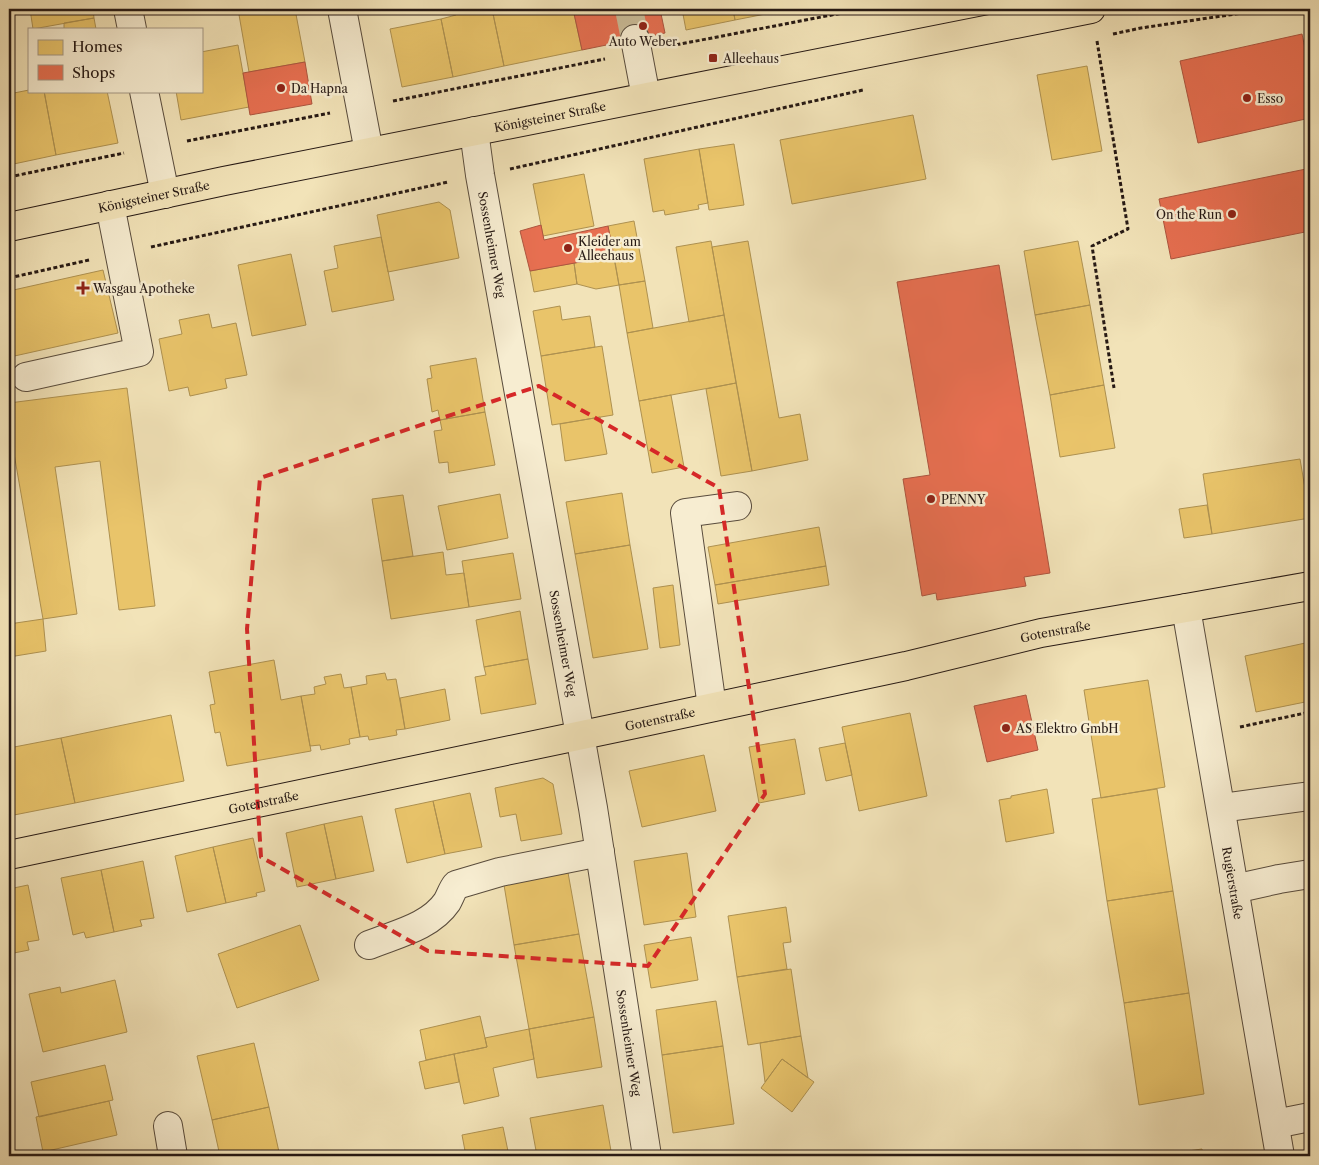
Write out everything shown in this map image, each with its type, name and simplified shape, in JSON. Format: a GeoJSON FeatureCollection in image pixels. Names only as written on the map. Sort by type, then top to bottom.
{"type":"FeatureCollection","features":[{"type":"Feature","properties":{"kind":"main road","name":"Königsteiner Straße"},"geometry":{"type":"LineString","coordinates":[[9,227],[369,152],[1091,9]]}},
{"type":"Feature","properties":{"kind":"main road","name":"Gotenstraße"},"geometry":{"type":"LineString","coordinates":[[9,855],[906,666],[1041,633],[1310,586]]}},
{"type":"Feature","properties":{"kind":"street"},"geometry":{"type":"LineString","coordinates":[[128,9],[132,28]]}},
{"type":"Feature","properties":{"kind":"street"},"geometry":{"type":"LineString","coordinates":[[342,9],[369,152]]}},
{"type":"Feature","properties":{"kind":"street"},"geometry":{"type":"LineString","coordinates":[[636,46],[646,97]]}},
{"type":"Feature","properties":{"kind":"street"},"geometry":{"type":"LineString","coordinates":[[144,92],[165,194]]}},
{"type":"Feature","properties":{"kind":"street","name":"Sossenheimer Weg"},"geometry":{"type":"LineString","coordinates":[[474,131],[480,175],[581,735],[647,1156]]}},
{"type":"Feature","properties":{"kind":"street"},"geometry":{"type":"LineString","coordinates":[[26,377],[139,352],[110,205]]}},
{"type":"Feature","properties":{"kind":"street"},"geometry":{"type":"LineString","coordinates":[[712,707],[685,513],[737,506]]}},
{"type":"Feature","properties":{"kind":"street","name":"Rugierstraße"},"geometry":{"type":"LineString","coordinates":[[1186,608],[1280,1156]]}},
{"type":"Feature","properties":{"kind":"street"},"geometry":{"type":"LineString","coordinates":[[1221,808],[1310,796]]}},
{"type":"Feature","properties":{"kind":"street"},"geometry":{"type":"LineString","coordinates":[[370,944],[424,924],[437,913],[456,885],[500,872],[600,852]]}},
{"type":"Feature","properties":{"kind":"street"},"geometry":{"type":"LineString","coordinates":[[1234,889],[1310,874]]}},
{"type":"Feature","properties":{"kind":"street"},"geometry":{"type":"LineString","coordinates":[[1275,1124],[1310,1117]]}},
{"type":"Feature","properties":{"kind":"street"},"geometry":{"type":"LineString","coordinates":[[168,1126],[173,1156]]}},
{"type":"Feature","properties":{"kind":"path"},"geometry":{"type":"LineString","coordinates":[[9,177],[360,107],[636,46],[863,9]]}},
{"type":"Feature","properties":{"kind":"path"},"geometry":{"type":"LineString","coordinates":[[1105,36],[1141,28],[1269,9]]}},
{"type":"Feature","properties":{"kind":"path"},"geometry":{"type":"LineString","coordinates":[[1096,38],[1128,229],[1092,246],[1114,388]]}},
{"type":"Feature","properties":{"kind":"path"},"geometry":{"type":"LineString","coordinates":[[176,241],[872,88]]}},
{"type":"Feature","properties":{"kind":"path"},"geometry":{"type":"LineString","coordinates":[[9,278],[119,254]]}},
{"type":"Feature","properties":{"kind":"path"},"geometry":{"type":"LineString","coordinates":[[1207,734],[1310,712]]}},
{"type":"Feature","properties":{"kind":"highlighted area"},"geometry":{"type":"Polygon","coordinates":[[[539,386],[719,488],[765,794],[648,966],[428,951],[261,857],[247,629],[260,478],[539,386]]]}},
{"type":"Feature","properties":{"kind":"building: Homes"},"geometry":{"type":"Polygon","coordinates":[[[30,9],[93,9],[94,18],[33,28],[30,9]]]}},
{"type":"Feature","properties":{"kind":"building: Homes"},"geometry":{"type":"Polygon","coordinates":[[[238,9],[295,9],[305,62],[249,72],[238,9]]]}},
{"type":"Feature","properties":{"kind":"building: Homes"},"geometry":{"type":"Polygon","coordinates":[[[469,9],[492,9],[504,66],[453,77],[441,19],[456,15],[455,12],[469,9]]]}},
{"type":"Feature","properties":{"kind":"building: Homes"},"geometry":{"type":"Polygon","coordinates":[[[492,9],[573,9],[582,50],[504,66],[492,9]]]}},
{"type":"Feature","properties":{"kind":"building: Homes"},"geometry":{"type":"Polygon","coordinates":[[[682,9],[733,9],[735,20],[686,30],[682,9]]]}},
{"type":"Feature","properties":{"kind":"building: Homes"},"geometry":{"type":"Polygon","coordinates":[[[733,9],[791,9],[735,20],[733,9]]]}},
{"type":"Feature","properties":{"kind":"building: Homes"},"geometry":{"type":"Polygon","coordinates":[[[94,18],[96,28],[64,28],[64,23],[94,18]]]}},
{"type":"Feature","properties":{"kind":"building: Homes"},"geometry":{"type":"Polygon","coordinates":[[[441,19],[453,77],[402,87],[390,29],[441,19]]]}},
{"type":"Feature","properties":{"kind":"building: Homes"},"geometry":{"type":"Polygon","coordinates":[[[238,45],[249,107],[181,120],[176,92],[202,92],[202,52],[238,45]]]}},
{"type":"Feature","properties":{"kind":"building: Homes"},"geometry":{"type":"Polygon","coordinates":[[[1087,66],[1102,151],[1052,160],[1037,75],[1087,66]]]}},
{"type":"Feature","properties":{"kind":"building: Homes"},"geometry":{"type":"Polygon","coordinates":[[[28,90],[28,92],[44,92],[56,155],[9,165],[9,94],[28,90]]]}},
{"type":"Feature","properties":{"kind":"building: Homes"},"geometry":{"type":"Polygon","coordinates":[[[44,92],[107,92],[118,143],[56,155],[44,92]]]}},
{"type":"Feature","properties":{"kind":"building: Homes"},"geometry":{"type":"Polygon","coordinates":[[[913,115],[926,179],[792,204],[780,140],[913,115]]]}},
{"type":"Feature","properties":{"kind":"building: Homes"},"geometry":{"type":"Polygon","coordinates":[[[734,144],[744,205],[709,210],[699,149],[734,144]]]}},
{"type":"Feature","properties":{"kind":"building: Homes"},"geometry":{"type":"Polygon","coordinates":[[[699,149],[708,203],[698,205],[699,209],[665,215],[664,210],[653,212],[644,159],[699,149]]]}},
{"type":"Feature","properties":{"kind":"building: Homes"},"geometry":{"type":"Polygon","coordinates":[[[584,174],[594,226],[543,236],[533,184],[584,174]]]}},
{"type":"Feature","properties":{"kind":"building: Homes"},"geometry":{"type":"Polygon","coordinates":[[[439,202],[450,210],[459,258],[388,272],[377,215],[439,202]]]}},
{"type":"Feature","properties":{"kind":"building: Homes"},"geometry":{"type":"Polygon","coordinates":[[[634,221],[645,281],[619,285],[608,226],[634,221]]]}},
{"type":"Feature","properties":{"kind":"building: Homes"},"geometry":{"type":"Polygon","coordinates":[[[381,237],[394,300],[332,312],[324,271],[338,268],[334,246],[381,237]]]}},
{"type":"Feature","properties":{"kind":"building: Homes"},"geometry":{"type":"Polygon","coordinates":[[[711,241],[724,315],[689,322],[676,247],[711,241]]]}},
{"type":"Feature","properties":{"kind":"building: Homes"},"geometry":{"type":"Polygon","coordinates":[[[748,241],[779,418],[800,414],[808,460],[752,471],[712,247],[748,241]]]}},
{"type":"Feature","properties":{"kind":"building: Homes"},"geometry":{"type":"Polygon","coordinates":[[[1078,241],[1090,305],[1035,315],[1024,251],[1078,241]]]}},
{"type":"Feature","properties":{"kind":"building: Homes"},"geometry":{"type":"Polygon","coordinates":[[[291,254],[306,325],[252,336],[238,265],[291,254]]]}},
{"type":"Feature","properties":{"kind":"building: Homes"},"geometry":{"type":"Polygon","coordinates":[[[614,256],[619,285],[596,289],[577,284],[574,263],[614,256]]]}},
{"type":"Feature","properties":{"kind":"building: Homes"},"geometry":{"type":"Polygon","coordinates":[[[574,263],[577,284],[534,292],[530,271],[574,263]]]}},
{"type":"Feature","properties":{"kind":"building: Homes"},"geometry":{"type":"Polygon","coordinates":[[[103,270],[118,333],[10,357],[9,291],[103,270]]]}},
{"type":"Feature","properties":{"kind":"building: Homes"},"geometry":{"type":"Polygon","coordinates":[[[645,281],[653,328],[627,333],[619,285],[645,281]]]}},
{"type":"Feature","properties":{"kind":"building: Homes"},"geometry":{"type":"Polygon","coordinates":[[[1090,305],[1104,385],[1050,395],[1035,315],[1090,305]]]}},
{"type":"Feature","properties":{"kind":"building: Homes"},"geometry":{"type":"Polygon","coordinates":[[[560,306],[562,320],[590,316],[595,347],[541,356],[533,311],[560,306]]]}},
{"type":"Feature","properties":{"kind":"building: Homes"},"geometry":{"type":"Polygon","coordinates":[[[209,314],[212,328],[236,323],[247,375],[225,379],[227,388],[190,396],[188,387],[169,391],[159,339],[182,334],[179,320],[209,314]]]}},
{"type":"Feature","properties":{"kind":"building: Homes"},"geometry":{"type":"Polygon","coordinates":[[[724,315],[736,383],[639,401],[627,333],[724,315]]]}},
{"type":"Feature","properties":{"kind":"building: Homes"},"geometry":{"type":"Polygon","coordinates":[[[602,346],[613,415],[552,425],[541,356],[602,346]]]}},
{"type":"Feature","properties":{"kind":"building: Homes"},"geometry":{"type":"Polygon","coordinates":[[[476,358],[485,412],[440,420],[438,410],[432,412],[427,379],[432,378],[430,366],[476,358]]]}},
{"type":"Feature","properties":{"kind":"building: Homes"},"geometry":{"type":"Polygon","coordinates":[[[736,383],[752,471],[721,476],[706,389],[736,383]]]}},
{"type":"Feature","properties":{"kind":"building: Homes"},"geometry":{"type":"Polygon","coordinates":[[[1104,385],[1115,448],[1060,457],[1050,395],[1104,385]]]}},
{"type":"Feature","properties":{"kind":"building: Homes"},"geometry":{"type":"Polygon","coordinates":[[[127,388],[155,606],[119,610],[100,461],[55,467],[77,614],[43,619],[9,425],[9,403],[127,388]]]}},
{"type":"Feature","properties":{"kind":"building: Homes"},"geometry":{"type":"Polygon","coordinates":[[[671,395],[684,467],[652,473],[639,401],[671,395]]]}},
{"type":"Feature","properties":{"kind":"building: Homes"},"geometry":{"type":"Polygon","coordinates":[[[485,412],[495,465],[449,473],[448,462],[439,463],[434,431],[442,430],[440,420],[485,412]]]}},
{"type":"Feature","properties":{"kind":"building: Homes"},"geometry":{"type":"Polygon","coordinates":[[[600,417],[607,454],[565,461],[560,424],[600,417]]]}},
{"type":"Feature","properties":{"kind":"building: Homes"},"geometry":{"type":"Polygon","coordinates":[[[1300,459],[1310,518],[1212,534],[1203,474],[1300,459]]]}},
{"type":"Feature","properties":{"kind":"building: Homes"},"geometry":{"type":"Polygon","coordinates":[[[622,493],[630,545],[575,554],[566,502],[622,493]]]}},
{"type":"Feature","properties":{"kind":"building: Homes"},"geometry":{"type":"Polygon","coordinates":[[[500,494],[508,538],[447,550],[438,506],[500,494]]]}},
{"type":"Feature","properties":{"kind":"building: Homes"},"geometry":{"type":"Polygon","coordinates":[[[403,495],[413,556],[382,561],[372,499],[403,495]]]}},
{"type":"Feature","properties":{"kind":"building: Homes"},"geometry":{"type":"Polygon","coordinates":[[[1207,505],[1212,534],[1184,538],[1179,509],[1207,505]]]}},
{"type":"Feature","properties":{"kind":"building: Homes"},"geometry":{"type":"Polygon","coordinates":[[[819,527],[826,566],[715,585],[708,547],[819,527]]]}},
{"type":"Feature","properties":{"kind":"building: Homes"},"geometry":{"type":"Polygon","coordinates":[[[630,545],[648,649],[593,658],[575,554],[630,545]]]}},
{"type":"Feature","properties":{"kind":"building: Homes"},"geometry":{"type":"Polygon","coordinates":[[[443,552],[446,575],[464,573],[469,607],[391,619],[382,561],[443,552]]]}},
{"type":"Feature","properties":{"kind":"building: Homes"},"geometry":{"type":"Polygon","coordinates":[[[513,553],[521,599],[469,607],[462,561],[513,553]]]}},
{"type":"Feature","properties":{"kind":"building: Homes"},"geometry":{"type":"Polygon","coordinates":[[[826,566],[829,585],[718,604],[715,585],[826,566]]]}},
{"type":"Feature","properties":{"kind":"building: Homes"},"geometry":{"type":"Polygon","coordinates":[[[673,585],[680,645],[660,648],[653,588],[673,585]]]}},
{"type":"Feature","properties":{"kind":"building: Homes"},"geometry":{"type":"Polygon","coordinates":[[[520,611],[528,659],[484,667],[476,620],[520,611]]]}},
{"type":"Feature","properties":{"kind":"building: Homes"},"geometry":{"type":"Polygon","coordinates":[[[43,619],[46,651],[9,657],[9,624],[43,619]]]}},
{"type":"Feature","properties":{"kind":"building: Homes"},"geometry":{"type":"Polygon","coordinates":[[[1310,642],[1310,701],[1256,712],[1245,656],[1310,642]]]}},
{"type":"Feature","properties":{"kind":"building: Homes"},"geometry":{"type":"Polygon","coordinates":[[[528,659],[536,704],[481,714],[475,677],[486,675],[484,667],[528,659]]]}},
{"type":"Feature","properties":{"kind":"building: Homes"},"geometry":{"type":"Polygon","coordinates":[[[274,660],[281,700],[301,696],[311,751],[227,766],[220,732],[215,733],[210,705],[215,704],[209,672],[274,660]]]}},
{"type":"Feature","properties":{"kind":"building: Homes"},"geometry":{"type":"Polygon","coordinates":[[[385,673],[387,680],[396,679],[405,729],[396,730],[397,735],[369,740],[368,736],[360,737],[351,687],[367,684],[366,676],[385,673]]]}},
{"type":"Feature","properties":{"kind":"building: Homes"},"geometry":{"type":"Polygon","coordinates":[[[341,674],[344,688],[351,687],[360,737],[349,739],[350,744],[321,750],[320,745],[310,746],[301,696],[315,694],[314,687],[326,684],[324,677],[341,674]]]}},
{"type":"Feature","properties":{"kind":"building: Homes"},"geometry":{"type":"Polygon","coordinates":[[[1148,680],[1165,787],[1101,798],[1084,690],[1148,680]]]}},
{"type":"Feature","properties":{"kind":"building: Homes"},"geometry":{"type":"Polygon","coordinates":[[[445,689],[450,720],[405,729],[400,698],[445,689]]]}},
{"type":"Feature","properties":{"kind":"building: Homes"},"geometry":{"type":"Polygon","coordinates":[[[910,713],[927,796],[859,811],[842,727],[910,713]]]}},
{"type":"Feature","properties":{"kind":"building: Homes"},"geometry":{"type":"Polygon","coordinates":[[[171,715],[184,781],[75,803],[61,738],[171,715]]]}},
{"type":"Feature","properties":{"kind":"building: Homes"},"geometry":{"type":"Polygon","coordinates":[[[61,738],[75,803],[9,816],[9,748],[61,738]]]}},
{"type":"Feature","properties":{"kind":"building: Homes"},"geometry":{"type":"Polygon","coordinates":[[[795,739],[805,794],[759,803],[749,747],[795,739]]]}},
{"type":"Feature","properties":{"kind":"building: Homes"},"geometry":{"type":"Polygon","coordinates":[[[845,743],[852,775],[826,781],[819,748],[845,743]]]}},
{"type":"Feature","properties":{"kind":"building: Homes"},"geometry":{"type":"Polygon","coordinates":[[[704,755],[716,811],[642,827],[629,771],[704,755]]]}},
{"type":"Feature","properties":{"kind":"building: Homes"},"geometry":{"type":"Polygon","coordinates":[[[543,778],[553,784],[562,834],[521,841],[516,814],[500,817],[495,788],[543,778]]]}},
{"type":"Feature","properties":{"kind":"building: Homes"},"geometry":{"type":"Polygon","coordinates":[[[1047,789],[1054,833],[1006,842],[999,800],[1047,789]]]}},
{"type":"Feature","properties":{"kind":"building: Homes"},"geometry":{"type":"Polygon","coordinates":[[[1157,789],[1173,891],[1107,901],[1092,799],[1157,789]]]}},
{"type":"Feature","properties":{"kind":"building: Homes"},"geometry":{"type":"Polygon","coordinates":[[[470,793],[482,847],[445,854],[433,801],[470,793]]]}},
{"type":"Feature","properties":{"kind":"building: Homes"},"geometry":{"type":"Polygon","coordinates":[[[433,801],[445,854],[407,863],[395,809],[433,801]]]}},
{"type":"Feature","properties":{"kind":"building: Homes"},"geometry":{"type":"Polygon","coordinates":[[[362,816],[374,871],[336,879],[324,824],[362,816]]]}},
{"type":"Feature","properties":{"kind":"building: Homes"},"geometry":{"type":"Polygon","coordinates":[[[324,824],[336,879],[297,887],[286,833],[324,824]]]}},
{"type":"Feature","properties":{"kind":"building: Homes"},"geometry":{"type":"Polygon","coordinates":[[[253,838],[265,891],[256,893],[257,896],[226,903],[213,847],[253,838]]]}},
{"type":"Feature","properties":{"kind":"building: Homes"},"geometry":{"type":"Polygon","coordinates":[[[213,847],[226,903],[187,912],[175,856],[213,847]]]}},
{"type":"Feature","properties":{"kind":"building: Homes"},"geometry":{"type":"Polygon","coordinates":[[[687,853],[696,917],[644,925],[634,861],[687,853]]]}},
{"type":"Feature","properties":{"kind":"building: Homes"},"geometry":{"type":"Polygon","coordinates":[[[143,861],[154,918],[140,920],[142,926],[114,932],[101,870],[143,861]]]}},
{"type":"Feature","properties":{"kind":"building: Homes"},"geometry":{"type":"Polygon","coordinates":[[[567,867],[579,934],[514,945],[503,879],[567,867]]]}},
{"type":"Feature","properties":{"kind":"building: Homes"},"geometry":{"type":"Polygon","coordinates":[[[101,870],[114,932],[86,938],[84,932],[73,935],[61,878],[101,870]]]}},
{"type":"Feature","properties":{"kind":"building: Homes"},"geometry":{"type":"Polygon","coordinates":[[[28,885],[39,940],[27,942],[29,950],[9,954],[9,889],[28,885]]]}},
{"type":"Feature","properties":{"kind":"building: Homes"},"geometry":{"type":"Polygon","coordinates":[[[1173,891],[1189,993],[1124,1003],[1107,901],[1173,891]]]}},
{"type":"Feature","properties":{"kind":"building: Homes"},"geometry":{"type":"Polygon","coordinates":[[[786,907],[791,942],[783,943],[787,969],[737,977],[728,916],[786,907]]]}},
{"type":"Feature","properties":{"kind":"building: Homes"},"geometry":{"type":"Polygon","coordinates":[[[300,925],[319,980],[237,1008],[218,954],[300,925]]]}},
{"type":"Feature","properties":{"kind":"building: Homes"},"geometry":{"type":"Polygon","coordinates":[[[579,934],[594,1017],[529,1029],[514,945],[579,934]]]}},
{"type":"Feature","properties":{"kind":"building: Homes"},"geometry":{"type":"Polygon","coordinates":[[[691,937],[698,980],[651,988],[644,945],[691,937]]]}},
{"type":"Feature","properties":{"kind":"building: Homes"},"geometry":{"type":"Polygon","coordinates":[[[791,969],[801,1036],[748,1045],[737,977],[791,969]]]}},
{"type":"Feature","properties":{"kind":"building: Homes"},"geometry":{"type":"Polygon","coordinates":[[[115,980],[127,1032],[43,1052],[29,994],[60,987],[61,993],[115,980]]]}},
{"type":"Feature","properties":{"kind":"building: Homes"},"geometry":{"type":"Polygon","coordinates":[[[1189,993],[1204,1094],[1139,1105],[1124,1003],[1189,993]]]}},
{"type":"Feature","properties":{"kind":"building: Homes"},"geometry":{"type":"Polygon","coordinates":[[[716,1001],[723,1046],[662,1055],[656,1010],[716,1001]]]}},
{"type":"Feature","properties":{"kind":"building: Homes"},"geometry":{"type":"Polygon","coordinates":[[[480,1016],[487,1047],[426,1060],[420,1030],[480,1016]]]}},
{"type":"Feature","properties":{"kind":"building: Homes"},"geometry":{"type":"Polygon","coordinates":[[[594,1017],[602,1067],[537,1078],[529,1029],[594,1017]]]}},
{"type":"Feature","properties":{"kind":"building: Homes"},"geometry":{"type":"Polygon","coordinates":[[[529,1029],[534,1059],[493,1068],[499,1096],[464,1104],[454,1054],[487,1047],[485,1038],[529,1029]]]}},
{"type":"Feature","properties":{"kind":"building: Homes"},"geometry":{"type":"Polygon","coordinates":[[[801,1036],[808,1078],[782,1059],[765,1082],[760,1043],[801,1036]]]}},
{"type":"Feature","properties":{"kind":"building: Homes"},"geometry":{"type":"Polygon","coordinates":[[[254,1043],[269,1107],[212,1120],[197,1056],[254,1043]]]}},
{"type":"Feature","properties":{"kind":"building: Homes"},"geometry":{"type":"Polygon","coordinates":[[[723,1046],[734,1124],[673,1133],[662,1055],[723,1046]]]}},
{"type":"Feature","properties":{"kind":"building: Homes"},"geometry":{"type":"Polygon","coordinates":[[[454,1054],[459,1082],[425,1089],[419,1062],[454,1054]]]}},
{"type":"Feature","properties":{"kind":"building: Homes"},"geometry":{"type":"Polygon","coordinates":[[[782,1059],[814,1082],[792,1112],[761,1088],[782,1059]]]}},
{"type":"Feature","properties":{"kind":"building: Homes"},"geometry":{"type":"Polygon","coordinates":[[[105,1065],[113,1100],[39,1117],[31,1082],[105,1065]]]}},
{"type":"Feature","properties":{"kind":"building: Homes"},"geometry":{"type":"Polygon","coordinates":[[[109,1101],[117,1135],[43,1152],[36,1117],[109,1101]]]}},
{"type":"Feature","properties":{"kind":"building: Homes"},"geometry":{"type":"Polygon","coordinates":[[[603,1105],[611,1151],[580,1156],[537,1156],[530,1118],[603,1105]]]}},
{"type":"Feature","properties":{"kind":"building: Homes"},"geometry":{"type":"Polygon","coordinates":[[[269,1107],[279,1152],[261,1156],[220,1156],[212,1120],[269,1107]]]}},
{"type":"Feature","properties":{"kind":"building: Homes"},"geometry":{"type":"Polygon","coordinates":[[[503,1127],[509,1156],[466,1156],[462,1135],[503,1127]]]}},
{"type":"Feature","properties":{"kind":"building: Homes"},"geometry":{"type":"Polygon","coordinates":[[[1202,1149],[1203,1156],[1153,1156],[1202,1149]]]}},
{"type":"Feature","properties":{"kind":"building: Homes"},"geometry":{"type":"Polygon","coordinates":[[[611,1151],[612,1156],[580,1156],[611,1151]]]}},
{"type":"Feature","properties":{"kind":"building: Shops"},"geometry":{"type":"Polygon","coordinates":[[[573,9],[660,9],[665,33],[582,50],[573,9]]]}},
{"type":"Feature","properties":{"kind":"building: Shops"},"geometry":{"type":"Polygon","coordinates":[[[1302,34],[1310,73],[1310,118],[1198,143],[1180,61],[1302,34]]]}},
{"type":"Feature","properties":{"kind":"building: Shops"},"geometry":{"type":"Polygon","coordinates":[[[305,62],[312,104],[250,115],[243,73],[305,62]]]}},
{"type":"Feature","properties":{"kind":"building: Shops"},"geometry":{"type":"Polygon","coordinates":[[[1306,169],[1310,189],[1310,231],[1171,259],[1159,199],[1306,169]]]}},
{"type":"Feature","properties":{"kind":"building: Shops","name":"Kleider am Alleehaus"},"geometry":{"type":"Polygon","coordinates":[[[541,225],[544,240],[608,226],[614,256],[530,271],[520,231],[541,225]]]}},
{"type":"Feature","properties":{"kind":"building: Shops"},"geometry":{"type":"Polygon","coordinates":[[[999,265],[1050,573],[1024,577],[1026,586],[937,600],[936,593],[922,596],[903,479],[930,475],[897,282],[999,265]]]}},
{"type":"Feature","properties":{"kind":"building: Shops","name":"AS Elektro GmbH"},"geometry":{"type":"Polygon","coordinates":[[[1026,695],[1038,750],[987,762],[974,706],[1026,695]]]}},
{"type":"Feature","properties":{"kind":"tunnel"},"geometry":{"type":"LineString","coordinates":[[629,9],[635,39]]}},
{"type":"Feature","properties":{"kind":"place","name":"Auto Weber"},"geometry":{"type":"Point","coordinates":[643,26]}},
{"type":"Feature","properties":{"kind":"place","name":"Alleehaus"},"geometry":{"type":"Point","coordinates":[713,58]}},
{"type":"Feature","properties":{"kind":"place","name":"Da Hapna"},"geometry":{"type":"Point","coordinates":[281,88]}},
{"type":"Feature","properties":{"kind":"place","name":"Esso"},"geometry":{"type":"Point","coordinates":[1247,98]}},
{"type":"Feature","properties":{"kind":"place","name":"On the Run"},"geometry":{"type":"Point","coordinates":[1232,214]}},
{"type":"Feature","properties":{"kind":"place","name":"Kleider am Alleehaus"},"geometry":{"type":"Point","coordinates":[568,248]}},
{"type":"Feature","properties":{"kind":"place","name":"Wasgau Apotheke"},"geometry":{"type":"Point","coordinates":[83,288]}},
{"type":"Feature","properties":{"kind":"place","name":"PENNY"},"geometry":{"type":"Point","coordinates":[931,499]}},
{"type":"Feature","properties":{"kind":"place","name":"AS Elektro GmbH"},"geometry":{"type":"Point","coordinates":[1006,728]}}]}
